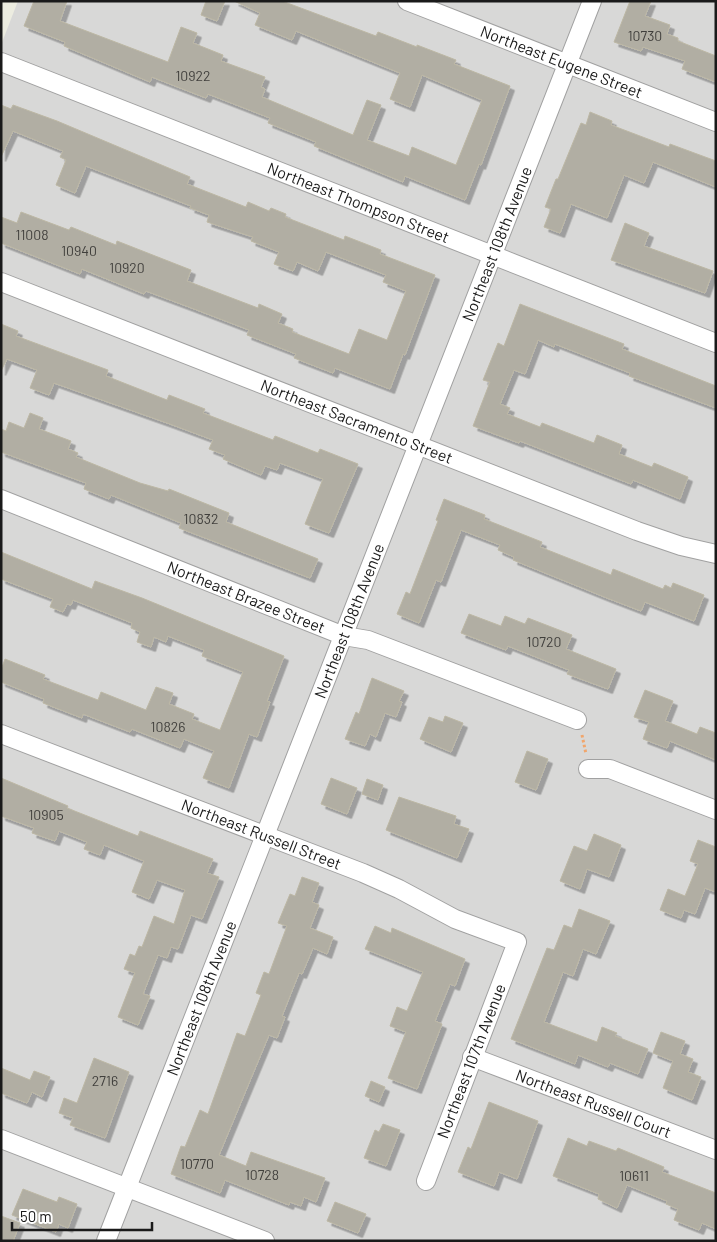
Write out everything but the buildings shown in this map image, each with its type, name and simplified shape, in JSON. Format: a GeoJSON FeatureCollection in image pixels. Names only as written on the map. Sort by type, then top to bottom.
{"type":"FeatureCollection","features":[{"type":"Feature","properties":{"kind":"street","name":"Northeast Eugene Street"},"geometry":{"type":"LineString","coordinates":[[407,1],[716,122]]}},
{"type":"Feature","properties":{"kind":"street","name":"Northeast 108th Avenue"},"geometry":{"type":"LineString","coordinates":[[106,1241],[592,1]]}},
{"type":"Feature","properties":{"kind":"street","name":"Northeast Thompson Street"},"geometry":{"type":"LineString","coordinates":[[1,62],[716,343]]}},
{"type":"Feature","properties":{"kind":"street","name":"Northeast Sacramento Street"},"geometry":{"type":"LineString","coordinates":[[1,282],[637,531],[681,546],[716,554]]}},
{"type":"Feature","properties":{"kind":"street","name":"Northeast Brazee Street"},"geometry":{"type":"LineString","coordinates":[[1,499],[344,636],[368,640],[577,720]]}},
{"type":"Feature","properties":{"kind":"street","name":"Northeast Russell Street"},"geometry":{"type":"LineString","coordinates":[[1,734],[266,835],[399,889],[455,919],[517,942]]}},
{"type":"Feature","properties":{"kind":"street"},"geometry":{"type":"LineString","coordinates":[[588,769],[610,769],[716,810]]}},
{"type":"Feature","properties":{"kind":"street","name":"Northeast 107th Avenue"},"geometry":{"type":"LineString","coordinates":[[426,1181],[517,942]]}},
{"type":"Feature","properties":{"kind":"street","name":"Northeast Russell Court"},"geometry":{"type":"LineString","coordinates":[[472,1057],[716,1150]]}},
{"type":"Feature","properties":{"kind":"street"},"geometry":{"type":"LineString","coordinates":[[1,1139],[265,1241]]}},
{"type":"Feature","properties":{"kind":"path"},"geometry":{"type":"LineString","coordinates":[[577,720],[578,729],[583,737],[588,769]]}},
{"type":"Feature","properties":{"kind":"shaded area"},"geometry":{"type":"Polygon","coordinates":[[[18,1],[716,1],[716,1241],[1,1241],[1,45],[18,1]]]}}]}
